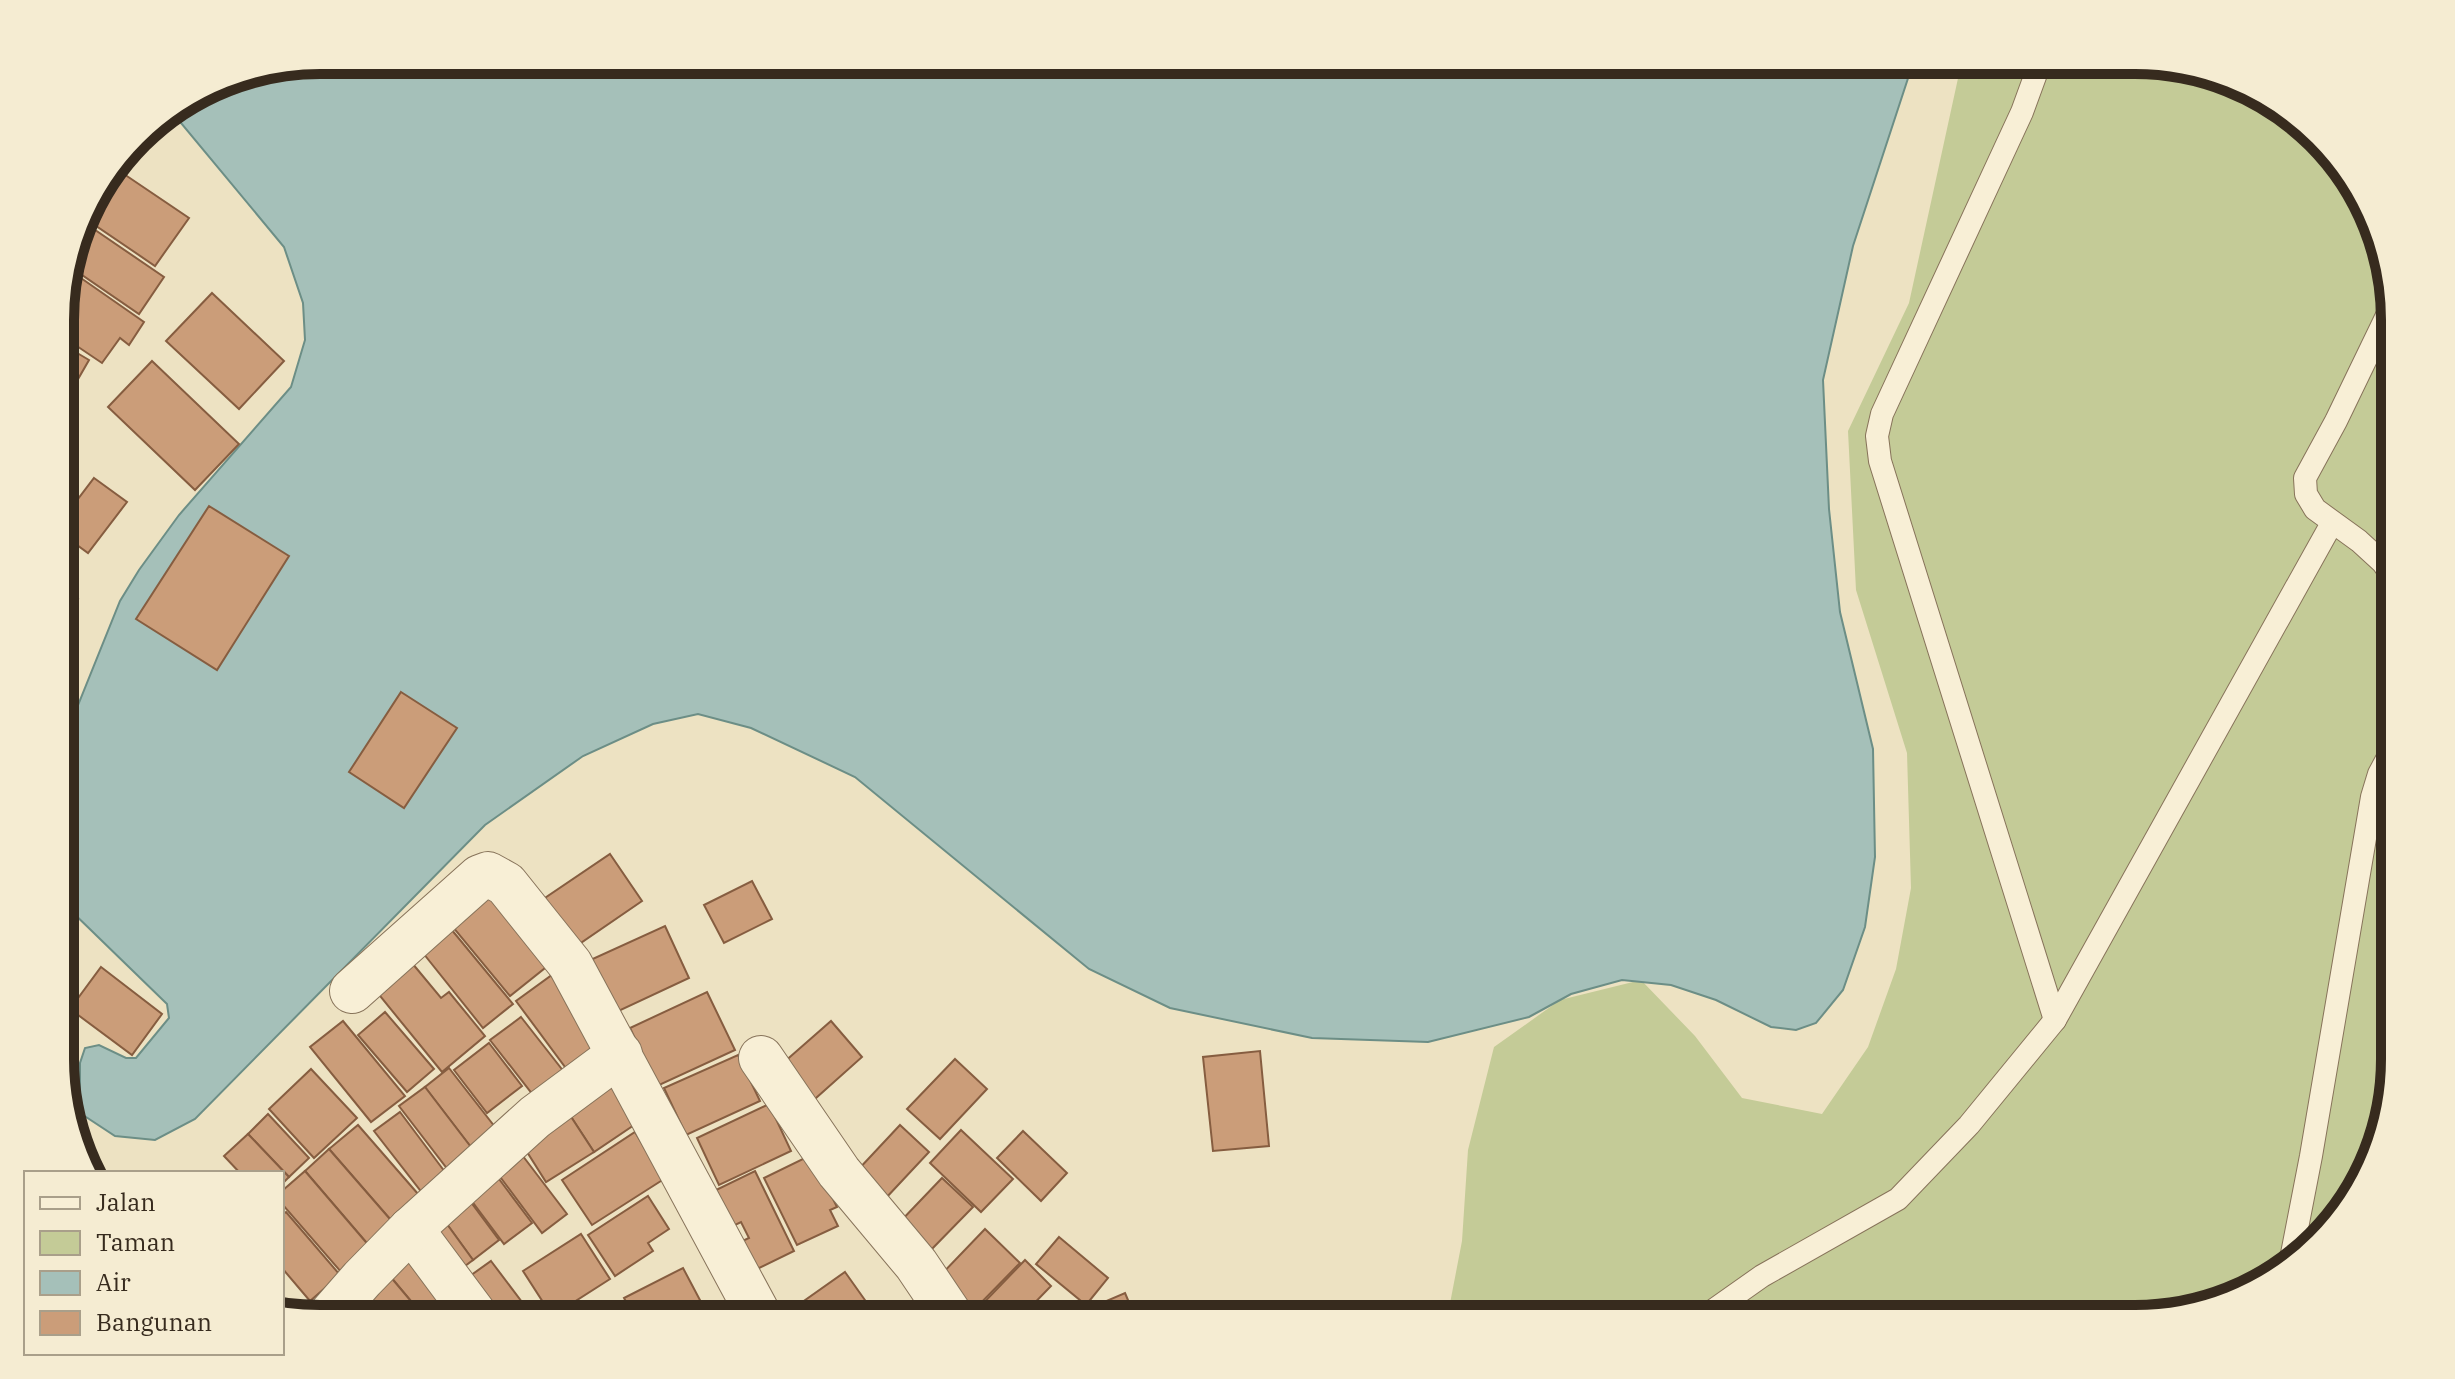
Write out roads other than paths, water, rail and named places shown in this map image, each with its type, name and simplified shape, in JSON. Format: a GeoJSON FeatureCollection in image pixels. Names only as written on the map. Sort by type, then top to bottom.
{"type":"FeatureCollection","features":[{"type":"Feature","properties":{"kind":"street"},"geometry":{"type":"LineString","coordinates":[[352,991],[470,884],[488,874],[506,884],[570,964],[753,1305]]}},
{"type":"Feature","properties":{"kind":"street"},"geometry":{"type":"LineString","coordinates":[[339,1305],[411,1229],[535,1117],[620,1054]]}},
{"type":"Feature","properties":{"kind":"street"},"geometry":{"type":"LineString","coordinates":[[761,1058],[839,1172],[916,1264],[943,1305]]}},
{"type":"Feature","properties":{"kind":"street"},"geometry":{"type":"LineString","coordinates":[[411,1229],[468,1305]]}},
{"type":"Feature","properties":{"kind":"lane"},"geometry":{"type":"LineString","coordinates":[[2036,74],[2022,112],[1882,414],[1877,436],[1880,461],[1908,557],[2055,1020]]}},
{"type":"Feature","properties":{"kind":"lane"},"geometry":{"type":"LineString","coordinates":[[2380,330],[2305,478],[2306,494],[2315,509],[2380,561]]}},
{"type":"Feature","properties":{"kind":"lane"},"geometry":{"type":"LineString","coordinates":[[1722,1304],[1762,1276],[1898,1199],[1969,1125],[2055,1020],[2332,523]]}},
{"type":"Feature","properties":{"kind":"lane"},"geometry":{"type":"LineString","coordinates":[[2293,1247],[2372,797],[2380,772]]}},
{"type":"Feature","properties":{"kind":"water"},"geometry":{"type":"Polygon","coordinates":[[[1909,74],[1853,246],[1823,380],[1829,509],[1840,612],[1873,749],[1875,857],[1865,927],[1843,990],[1816,1023],[1796,1030],[1771,1027],[1716,1000],[1671,985],[1622,980],[1571,994],[1529,1017],[1428,1042],[1312,1038],[1170,1008],[1089,969],[855,777],[751,728],[698,714],[653,724],[583,756],[485,825],[195,1119],[155,1140],[115,1136],[80,1113],[80,1063],[85,1048],[99,1045],[126,1058],[136,1058],[169,1018],[167,1004],[74,914],[74,836],[77,830],[74,827],[74,715],[120,601],[139,570],[179,515],[291,387],[305,340],[303,303],[284,247],[178,119],[211,99],[256,82],[304,75],[1909,74]]]}}]}
